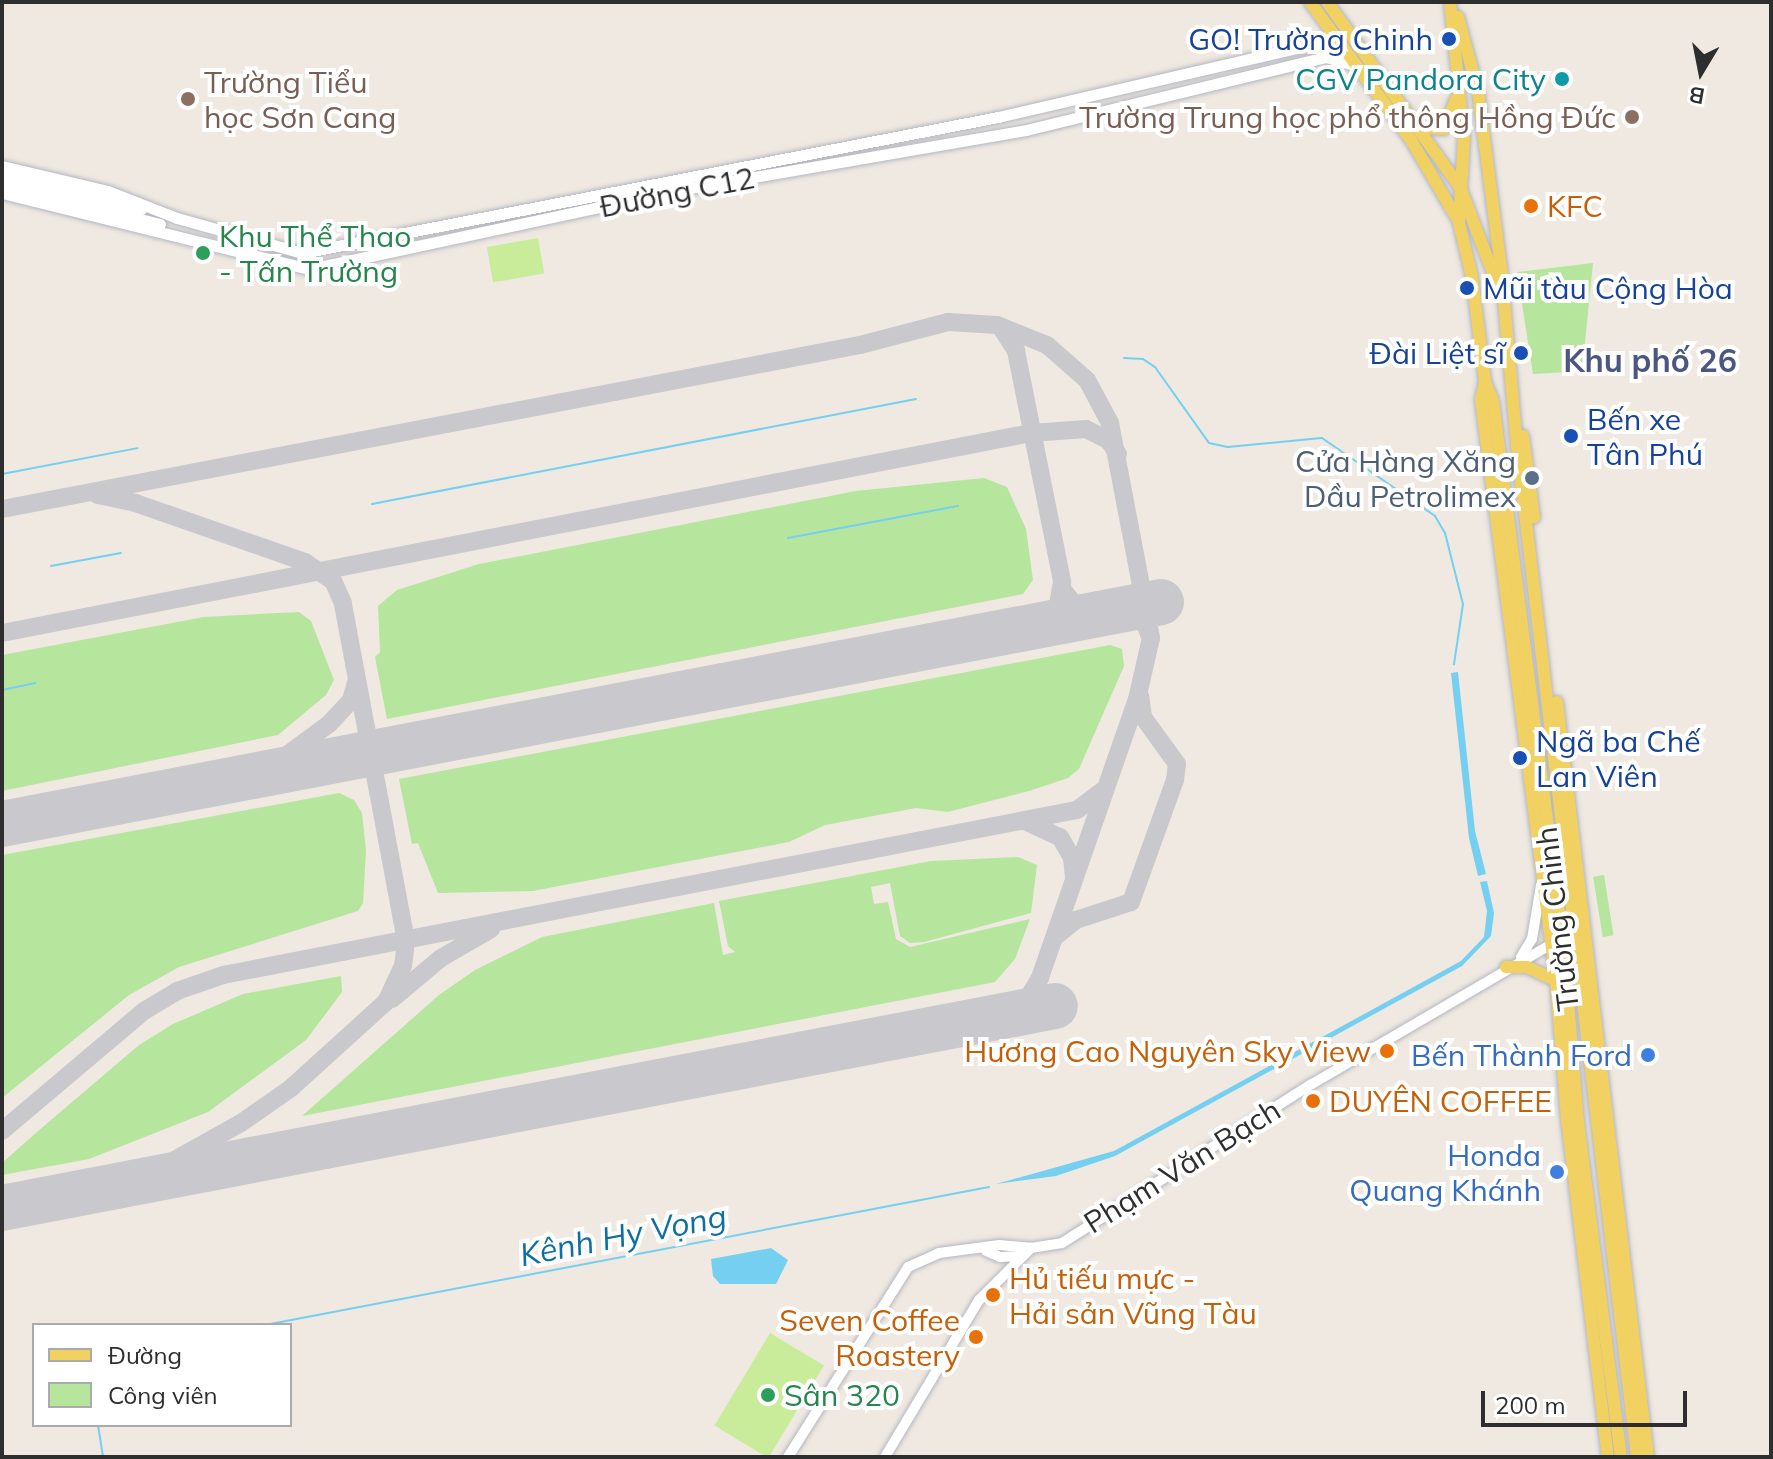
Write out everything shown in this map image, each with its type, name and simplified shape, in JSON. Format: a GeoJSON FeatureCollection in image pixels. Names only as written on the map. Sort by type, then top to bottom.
{"type":"FeatureCollection","features":[{"type":"Feature","properties":{"kind":"main road","name":"Trường Chinh"},"geometry":{"type":"LineString","coordinates":[[1453,2],[1478,91],[1515,421],[1527,455],[1569,942],[1637,1457]]}},
{"type":"Feature","properties":{"kind":"main road","name":"Trường Chinh"},"geometry":{"type":"LineString","coordinates":[[1453,2],[1464,137],[1459,223],[1475,293],[1485,382],[1493,401],[1569,942],[1648,1457]]}},
{"type":"Feature","properties":{"kind":"main road"},"geometry":{"type":"LineString","coordinates":[[1320,4],[1327,27],[1411,140],[1459,223],[1474,217]]}},
{"type":"Feature","properties":{"kind":"main road"},"geometry":{"type":"LineString","coordinates":[[1320,4],[1418,124],[1460,187],[1444,197]]}},
{"type":"Feature","properties":{"kind":"main road"},"geometry":{"type":"LineString","coordinates":[[1319,43],[1327,27]]}},
{"type":"Feature","properties":{"kind":"main road"},"geometry":{"type":"LineString","coordinates":[[1335,39],[1346,43],[1406,121],[1430,131],[1444,129],[1458,92],[1468,96],[1478,91]]}},
{"type":"Feature","properties":{"kind":"main road","name":"Đường C12"},"geometry":{"type":"LineString","coordinates":[[2,166],[108,191],[177,218],[302,253],[998,117],[1335,39]]}},
{"type":"Feature","properties":{"kind":"main road","name":"Đường C12"},"geometry":{"type":"LineString","coordinates":[[2,193],[173,232],[310,269],[679,190],[1026,130],[1326,57],[1354,65]]}},
{"type":"Feature","properties":{"kind":"main road"},"geometry":{"type":"LineString","coordinates":[[2,176],[146,215],[173,232]]}},
{"type":"Feature","properties":{"kind":"main road"},"geometry":{"type":"LineString","coordinates":[[2,184],[146,215],[177,218]]}},
{"type":"Feature","properties":{"kind":"main road","name":"Trường Chinh"},"geometry":{"type":"LineString","coordinates":[[1460,187],[1474,217],[1502,300]]}},
{"type":"Feature","properties":{"kind":"main road","name":"Trường Chinh"},"geometry":{"type":"LineString","coordinates":[[1485,382],[1481,400],[1541,879],[1569,942],[1561,984],[1567,1119],[1608,1457]]}},
{"type":"Feature","properties":{"kind":"main road"},"geometry":{"type":"LineString","coordinates":[[1501,559],[1511,541]]}},
{"type":"Feature","properties":{"kind":"main road"},"geometry":{"type":"LineString","coordinates":[[1506,967],[1527,967],[1561,984]]}},
{"type":"Feature","properties":{"kind":"main road","name":"Trường Chinh"},"geometry":{"type":"LineString","coordinates":[[1561,984],[1621,1457]]}},
{"type":"Feature","properties":{"kind":"street"},"geometry":{"type":"LineString","coordinates":[[1519,959],[1532,939],[1541,879]]}},
{"type":"Feature","properties":{"kind":"street","name":"Phạm Văn Bạch"},"geometry":{"type":"LineString","coordinates":[[885,1457],[975,1306],[1031,1248],[1062,1243],[1519,959],[1569,942]]}},
{"type":"Feature","properties":{"kind":"street"},"geometry":{"type":"LineString","coordinates":[[788,1457],[908,1267],[939,1253],[986,1251],[999,1245],[1031,1248]]}},
{"type":"Feature","properties":{"kind":"street"},"geometry":{"type":"LineString","coordinates":[[986,1251],[1000,1257],[1021,1256]]}},
{"type":"Feature","properties":{"kind":"green space"},"geometry":{"type":"Polygon","coordinates":[[[538,238],[544,273],[493,282],[487,247],[538,238]]]}},
{"type":"Feature","properties":{"kind":"green space"},"geometry":{"type":"Polygon","coordinates":[[[1593,263],[1583,362],[1570,372],[1533,374],[1517,272],[1593,263]]]}},
{"type":"Feature","properties":{"kind":"green space"},"geometry":{"type":"Polygon","coordinates":[[[984,478],[1007,487],[1026,529],[1033,580],[1023,594],[387,719],[375,657],[380,652],[378,606],[397,590],[479,564],[856,491],[984,478]]]}},
{"type":"Feature","properties":{"kind":"green space"},"geometry":{"type":"Polygon","coordinates":[[[299,612],[311,621],[334,680],[326,695],[278,735],[2,791],[2,655],[204,617],[299,612]]]}},
{"type":"Feature","properties":{"kind":"green space"},"geometry":{"type":"Polygon","coordinates":[[[1110,645],[1122,649],[1124,666],[1079,769],[1068,778],[1029,791],[948,812],[916,808],[825,825],[789,842],[533,891],[438,893],[418,843],[412,844],[399,779],[1110,645]]]}},
{"type":"Feature","properties":{"kind":"green space"},"geometry":{"type":"Polygon","coordinates":[[[339,793],[354,800],[362,813],[366,850],[363,903],[358,911],[179,967],[129,995],[2,1098],[2,855],[339,793]]]}},
{"type":"Feature","properties":{"kind":"green space"},"geometry":{"type":"Polygon","coordinates":[[[1018,857],[1037,865],[1031,913],[924,942],[910,943],[900,936],[890,883],[871,887],[874,904],[888,902],[896,939],[910,947],[1030,919],[1015,959],[995,982],[302,1116],[439,995],[475,970],[542,937],[714,903],[723,955],[735,952],[728,946],[719,901],[931,861],[1018,857]]]}},
{"type":"Feature","properties":{"kind":"green space"},"geometry":{"type":"Polygon","coordinates":[[[1604,875],[1614,935],[1603,937],[1593,877],[1604,875]]]}},
{"type":"Feature","properties":{"kind":"green space"},"geometry":{"type":"Polygon","coordinates":[[[341,976],[342,992],[306,1040],[208,1112],[89,1159],[2,1175],[2,1163],[37,1132],[139,1045],[173,1024],[243,994],[341,976]]]}},
{"type":"Feature","properties":{"kind":"green space","name":"Sân 320"},"geometry":{"type":"Polygon","coordinates":[[[770,1333],[824,1365],[769,1457],[714,1426],[770,1333]]]}},
{"type":"Feature","properties":{"kind":"water"},"geometry":{"type":"Polygon","coordinates":[[[1458,672],[1475,831],[1486,874],[1478,876],[1469,838],[1451,673],[1458,672]]]}},
{"type":"Feature","properties":{"kind":"water"},"geometry":{"type":"Polygon","coordinates":[[[1487,881],[1494,913],[1491,936],[1462,966],[1115,1156],[1056,1176],[996,1184],[1114,1151],[1461,961],[1484,937],[1487,911],[1480,882],[1487,881]]]}},
{"type":"Feature","properties":{"kind":"water"},"geometry":{"type":"Polygon","coordinates":[[[771,1248],[788,1260],[776,1284],[720,1284],[713,1276],[711,1259],[771,1248]]]}},
{"type":"Feature","properties":{"kind":"waterway"},"geometry":{"type":"LineString","coordinates":[[1124,358],[1143,359],[1155,367],[1209,443],[1228,447],[1322,438],[1435,516],[1445,533],[1463,604],[1454,664]]}},
{"type":"Feature","properties":{"kind":"waterway"},"geometry":{"type":"LineString","coordinates":[[372,504],[916,399]]}},
{"type":"Feature","properties":{"kind":"waterway"},"geometry":{"type":"LineString","coordinates":[[2,474],[138,448]]}},
{"type":"Feature","properties":{"kind":"waterway"},"geometry":{"type":"LineString","coordinates":[[788,538],[958,506]]}},
{"type":"Feature","properties":{"kind":"waterway"},"geometry":{"type":"LineString","coordinates":[[51,566],[121,553]]}},
{"type":"Feature","properties":{"kind":"waterway"},"geometry":{"type":"LineString","coordinates":[[2,690],[35,683]]}},
{"type":"Feature","properties":{"kind":"waterway","name":"Kênh Hy Vọng"},"geometry":{"type":"LineString","coordinates":[[275,1323],[989,1187]]}},
{"type":"Feature","properties":{"kind":"waterway","name":"Kênh Hy Vọng"},"geometry":{"type":"LineString","coordinates":[[98,1427],[103,1457]]}},
{"type":"Feature","properties":{"kind":"taxiway"},"geometry":{"type":"LineString","coordinates":[[2,509],[860,345],[948,322],[997,325],[1047,345],[1087,380],[1110,423],[1151,638],[1137,699],[1040,978],[1029,996],[1004,1015]]}},
{"type":"Feature","properties":{"kind":"taxiway"},"geometry":{"type":"LineString","coordinates":[[1000,326],[1016,351],[1062,582],[1058,605],[1041,625]]}},
{"type":"Feature","properties":{"kind":"taxiway"},"geometry":{"type":"LineString","coordinates":[[2,633],[1031,433],[1086,429],[1108,440],[1118,454]]}},
{"type":"Feature","properties":{"kind":"taxiway"},"geometry":{"type":"LineString","coordinates":[[81,1192],[169,1163],[241,1123],[291,1088],[386,1002],[403,966],[406,941],[343,603],[333,581],[305,562],[136,503],[97,495]]}},
{"type":"Feature","properties":{"kind":"taxiway"},"geometry":{"type":"LineString","coordinates":[[1062,589],[1085,617]]}},
{"type":"Feature","properties":{"kind":"taxiway"},"geometry":{"type":"LineString","coordinates":[[1118,610],[1143,619],[1150,636]]}},
{"type":"Feature","properties":{"kind":"taxiway"},"geometry":{"type":"LineString","coordinates":[[261,774],[329,724],[351,700],[356,682]]}},
{"type":"Feature","properties":{"kind":"taxiway"},"geometry":{"type":"LineString","coordinates":[[1056,936],[1076,920],[1131,902],[1175,780],[1177,764],[1143,717],[1140,696]]}},
{"type":"Feature","properties":{"kind":"taxiway"},"geometry":{"type":"LineString","coordinates":[[2,1131],[144,1011],[177,991],[223,975],[1077,810],[1104,790]]}},
{"type":"Feature","properties":{"kind":"taxiway"},"geometry":{"type":"LineString","coordinates":[[1025,821],[1060,837],[1072,858],[1074,877]]}},
{"type":"Feature","properties":{"kind":"taxiway"},"geometry":{"type":"LineString","coordinates":[[392,999],[441,958],[491,929]]}},
{"type":"Feature","properties":{"kind":"runway"},"geometry":{"type":"LineString","coordinates":[[2,824],[1161,602]]}},
{"type":"Feature","properties":{"kind":"runway"},"geometry":{"type":"LineString","coordinates":[[2,1208],[1055,1006]]}},
{"type":"Feature","properties":{"kind":"place","name":"GO! Trường Chinh"},"geometry":{"type":"Point","coordinates":[1449,39]}},
{"type":"Feature","properties":{"kind":"place","name":"CGV Pandora City"},"geometry":{"type":"Point","coordinates":[1562,79]}},
{"type":"Feature","properties":{"kind":"place","name":"Trường Tiểu học Sơn Cang"},"geometry":{"type":"Point","coordinates":[188,99]}},
{"type":"Feature","properties":{"kind":"place","name":"Trường Trung học phổ thông Hồng Đức"},"geometry":{"type":"Point","coordinates":[1632,117]}},
{"type":"Feature","properties":{"kind":"place","name":"KFC"},"geometry":{"type":"Point","coordinates":[1531,206]}},
{"type":"Feature","properties":{"kind":"place","name":"Khu Thể Thao - Tấn Trường"},"geometry":{"type":"Point","coordinates":[203,253]}},
{"type":"Feature","properties":{"kind":"place","name":"Mũi tàu Cộng Hòa"},"geometry":{"type":"Point","coordinates":[1467,288]}},
{"type":"Feature","properties":{"kind":"place","name":"Đài Liệt sĩ"},"geometry":{"type":"Point","coordinates":[1521,353]}},
{"type":"Feature","properties":{"kind":"place","name":"Bến xe Tân Phú"},"geometry":{"type":"Point","coordinates":[1571,436]}},
{"type":"Feature","properties":{"kind":"place","name":"Cửa Hàng Xăng Dầu Petrolimex"},"geometry":{"type":"Point","coordinates":[1532,478]}},
{"type":"Feature","properties":{"kind":"place","name":"Ngã ba Chế Lan Viên"},"geometry":{"type":"Point","coordinates":[1520,758]}},
{"type":"Feature","properties":{"kind":"place","name":"Hương Cao Nguyên Sky View"},"geometry":{"type":"Point","coordinates":[1387,1051]}},
{"type":"Feature","properties":{"kind":"place","name":"Bến Thành Ford"},"geometry":{"type":"Point","coordinates":[1648,1055]}},
{"type":"Feature","properties":{"kind":"place","name":"DUYÊN COFFEE"},"geometry":{"type":"Point","coordinates":[1313,1101]}},
{"type":"Feature","properties":{"kind":"place","name":"Honda Quang Khánh"},"geometry":{"type":"Point","coordinates":[1557,1172]}},
{"type":"Feature","properties":{"kind":"place","name":"Hủ tiếu mực - Hải sản Vũng Tàu"},"geometry":{"type":"Point","coordinates":[993,1295]}},
{"type":"Feature","properties":{"kind":"place","name":"Seven Coffee Roastery"},"geometry":{"type":"Point","coordinates":[976,1337]}},
{"type":"Feature","properties":{"kind":"place","name":"Sân 320"},"geometry":{"type":"Point","coordinates":[768,1395]}},
{"type":"Feature","properties":{"kind":"district","name":"Khu phố 26"},"geometry":{"type":"Point","coordinates":[1650,360]}}]}
